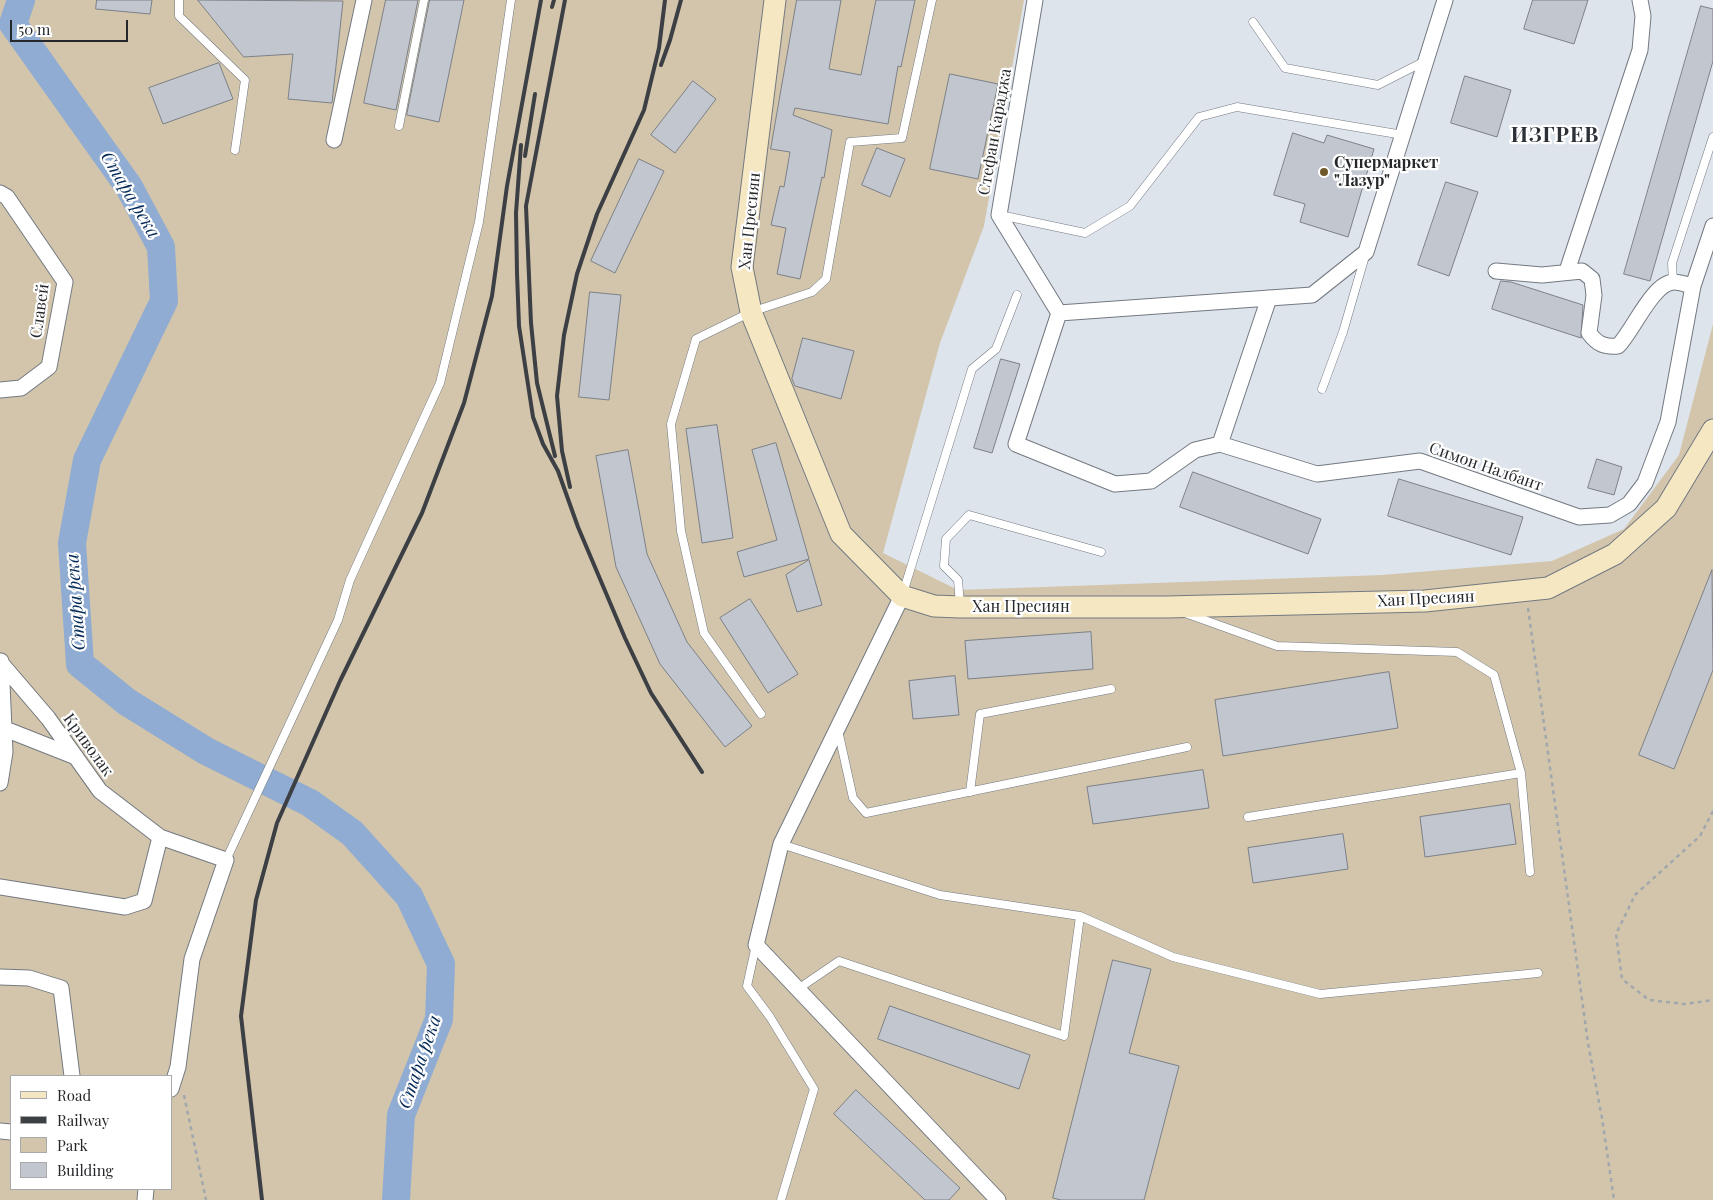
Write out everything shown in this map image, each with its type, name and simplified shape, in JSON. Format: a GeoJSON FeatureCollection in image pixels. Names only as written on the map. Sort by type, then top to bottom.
{"type":"FeatureCollection","features":[{"type":"Feature","properties":{"kind":"street"},"geometry":{"type":"LineString","coordinates":[[334,140],[364,0]]}},
{"type":"Feature","properties":{"kind":"street","name":"Хан Пресиян"},"geometry":{"type":"LineString","coordinates":[[775,0],[742,267],[751,312],[841,534],[902,596],[934,606],[960,608],[1166,607],[1425,601],[1548,588],[1614,554],[1666,508],[1713,430]]}},
{"type":"Feature","properties":{"kind":"street","name":"Стефан Караджа"},"geometry":{"type":"LineString","coordinates":[[1035,0],[999,215],[1059,313]]}},
{"type":"Feature","properties":{"kind":"street"},"geometry":{"type":"LineString","coordinates":[[1270,298],[1220,444],[1195,450],[1151,481],[1115,484],[1016,444],[1059,313],[1312,294],[1366,252],[1445,0]]}},
{"type":"Feature","properties":{"kind":"street"},"geometry":{"type":"LineString","coordinates":[[1567,271],[1640,50],[1642,16],[1640,0]]}},
{"type":"Feature","properties":{"kind":"street","name":"Славей"},"geometry":{"type":"LineString","coordinates":[[0,193],[7,198],[65,282],[49,367],[21,388],[0,390]]}},
{"type":"Feature","properties":{"kind":"street","name":"Симон Налбант"},"geometry":{"type":"LineString","coordinates":[[1220,444],[1317,474],[1420,461],[1579,516],[1610,515],[1628,504],[1645,483],[1668,422],[1693,286],[1713,226]]}},
{"type":"Feature","properties":{"kind":"street"},"geometry":{"type":"LineString","coordinates":[[1496,271],[1542,276],[1567,271],[1582,271],[1592,279],[1594,295],[1589,333],[1595,342],[1606,346],[1618,346],[1627,337],[1659,288],[1672,282],[1693,286]]}},
{"type":"Feature","properties":{"kind":"street"},"geometry":{"type":"LineString","coordinates":[[902,596],[781,844],[756,945],[998,1200]]}},
{"type":"Feature","properties":{"kind":"street"},"geometry":{"type":"LineString","coordinates":[[0,783],[6,752],[1,661]]}},
{"type":"Feature","properties":{"kind":"street","name":"Криволак"},"geometry":{"type":"LineString","coordinates":[[1,661],[48,718],[100,790],[160,836]]}},
{"type":"Feature","properties":{"kind":"street"},"geometry":{"type":"LineString","coordinates":[[4,729],[76,757]]}},
{"type":"Feature","properties":{"kind":"street"},"geometry":{"type":"LineString","coordinates":[[0,887],[125,907],[144,901],[160,836],[226,860],[192,959],[178,1067],[172,1086]]}},
{"type":"Feature","properties":{"kind":"street"},"geometry":{"type":"LineString","coordinates":[[0,977],[30,978],[61,988],[72,1075]]}},
{"type":"Feature","properties":{"kind":"lane"},"geometry":{"type":"LineString","coordinates":[[179,0],[179,16],[245,80],[235,150]]}},
{"type":"Feature","properties":{"kind":"lane"},"geometry":{"type":"LineString","coordinates":[[399,126],[424,0]]}},
{"type":"Feature","properties":{"kind":"lane"},"geometry":{"type":"LineString","coordinates":[[226,860],[338,620],[350,580],[440,383],[479,222],[511,0]]}},
{"type":"Feature","properties":{"kind":"lane"},"geometry":{"type":"LineString","coordinates":[[761,714],[704,633],[681,531],[671,424],[696,339],[751,312],[812,292],[826,279],[850,142],[902,138],[932,0]]}},
{"type":"Feature","properties":{"kind":"lane"},"geometry":{"type":"LineString","coordinates":[[1253,22],[1285,68],[1378,85],[1427,60]]}},
{"type":"Feature","properties":{"kind":"lane"},"geometry":{"type":"LineString","coordinates":[[999,215],[1084,233],[1130,206],[1199,117],[1237,107],[1404,134]]}},
{"type":"Feature","properties":{"kind":"lane"},"geometry":{"type":"LineString","coordinates":[[1672,282],[1672,264],[1713,137]]}},
{"type":"Feature","properties":{"kind":"lane"},"geometry":{"type":"LineString","coordinates":[[1322,389],[1343,332],[1366,252]]}},
{"type":"Feature","properties":{"kind":"lane"},"geometry":{"type":"LineString","coordinates":[[902,596],[972,369],[996,349],[1017,295]]}},
{"type":"Feature","properties":{"kind":"lane"},"geometry":{"type":"LineString","coordinates":[[960,608],[958,580],[944,566],[946,539],[969,515],[1101,552]]}},
{"type":"Feature","properties":{"kind":"lane"},"geometry":{"type":"LineString","coordinates":[[1166,607],[1277,646],[1457,652],[1494,675],[1521,773],[1530,872]]}},
{"type":"Feature","properties":{"kind":"lane"},"geometry":{"type":"LineString","coordinates":[[970,792],[980,714],[1111,689]]}},
{"type":"Feature","properties":{"kind":"lane"},"geometry":{"type":"LineString","coordinates":[[838,728],[853,798],[866,813],[1187,748]]}},
{"type":"Feature","properties":{"kind":"lane"},"geometry":{"type":"LineString","coordinates":[[1248,817],[1521,773]]}},
{"type":"Feature","properties":{"kind":"lane"},"geometry":{"type":"LineString","coordinates":[[781,844],[940,895],[1080,916],[1173,958],[1320,994],[1538,973]]}},
{"type":"Feature","properties":{"kind":"lane"},"geometry":{"type":"LineString","coordinates":[[798,989],[839,961],[1064,1036],[1080,916]]}},
{"type":"Feature","properties":{"kind":"lane"},"geometry":{"type":"LineString","coordinates":[[756,945],[747,986],[770,1017],[814,1089],[781,1200]]}},
{"type":"Feature","properties":{"kind":"path"},"geometry":{"type":"LineString","coordinates":[[1526,591],[1588,1043],[1602,1118],[1614,1200]]}},
{"type":"Feature","properties":{"kind":"path"},"geometry":{"type":"LineString","coordinates":[[1713,811],[1700,836],[1635,895],[1616,934],[1622,978],[1649,1000],[1685,1004],[1713,1000]]}},
{"type":"Feature","properties":{"kind":"path"},"geometry":{"type":"LineString","coordinates":[[178,1067],[206,1200]]}},
{"type":"Feature","properties":{"kind":"green space"},"geometry":{"type":"Polygon","coordinates":[[[0,0],[1024,0],[984,226],[940,343],[883,553],[958,590],[1382,575],[1552,561],[1624,529],[1679,455],[1713,324],[1713,1200],[0,1200],[0,0]]]}},
{"type":"Feature","properties":{"kind":"building"},"geometry":{"type":"Polygon","coordinates":[[[97,0],[152,0],[150,14],[96,9],[97,0]]]}},
{"type":"Feature","properties":{"kind":"building"},"geometry":{"type":"Polygon","coordinates":[[[198,0],[343,1],[332,103],[288,99],[293,54],[244,57],[198,0]]]}},
{"type":"Feature","properties":{"kind":"building"},"geometry":{"type":"Polygon","coordinates":[[[386,0],[418,0],[396,110],[364,103],[386,0]]]}},
{"type":"Feature","properties":{"kind":"building"},"geometry":{"type":"Polygon","coordinates":[[[430,0],[464,0],[439,122],[407,115],[430,0]]]}},
{"type":"Feature","properties":{"kind":"building"},"geometry":{"type":"Polygon","coordinates":[[[797,0],[841,0],[829,69],[861,75],[876,0],[915,0],[901,67],[898,66],[888,124],[795,108],[793,115],[832,130],[824,178],[822,177],[800,279],[777,274],[786,228],[771,225],[780,186],[784,187],[790,152],[771,149],[797,0]]]}},
{"type":"Feature","properties":{"kind":"building"},"geometry":{"type":"Polygon","coordinates":[[[1533,0],[1588,0],[1574,44],[1524,29],[1533,0]]]}},
{"type":"Feature","properties":{"kind":"building"},"geometry":{"type":"Polygon","coordinates":[[[1701,6],[1713,9],[1713,61],[1650,281],[1624,274],[1701,6]]]}},
{"type":"Feature","properties":{"kind":"building"},"geometry":{"type":"Polygon","coordinates":[[[219,63],[233,99],[163,124],[149,88],[219,63]]]}},
{"type":"Feature","properties":{"kind":"building"},"geometry":{"type":"Polygon","coordinates":[[[950,74],[998,84],[978,179],[930,169],[950,74]]]}},
{"type":"Feature","properties":{"kind":"building"},"geometry":{"type":"Polygon","coordinates":[[[1465,76],[1511,90],[1497,137],[1451,123],[1465,76]]]}},
{"type":"Feature","properties":{"kind":"building"},"geometry":{"type":"Polygon","coordinates":[[[693,81],[716,99],[675,153],[651,135],[693,81]]]}},
{"type":"Feature","properties":{"kind":"building","name":"Супермаркет \"Лазур\""},"geometry":{"type":"Polygon","coordinates":[[[1293,133],[1324,143],[1327,135],[1374,149],[1348,237],[1300,222],[1305,204],[1274,195],[1293,133]]]}},
{"type":"Feature","properties":{"kind":"building"},"geometry":{"type":"Polygon","coordinates":[[[877,148],[905,159],[890,197],[862,185],[877,148]]]}},
{"type":"Feature","properties":{"kind":"building"},"geometry":{"type":"Polygon","coordinates":[[[639,159],[664,171],[615,273],[591,261],[639,159]]]}},
{"type":"Feature","properties":{"kind":"building"},"geometry":{"type":"Polygon","coordinates":[[[1446,182],[1478,192],[1449,276],[1418,265],[1446,182]]]}},
{"type":"Feature","properties":{"kind":"building"},"geometry":{"type":"Polygon","coordinates":[[[1501,281],[1511,282],[1583,305],[1581,338],[1492,309],[1501,281]]]}},
{"type":"Feature","properties":{"kind":"building"},"geometry":{"type":"Polygon","coordinates":[[[590,292],[621,295],[609,400],[579,397],[590,292]]]}},
{"type":"Feature","properties":{"kind":"building"},"geometry":{"type":"Polygon","coordinates":[[[803,338],[854,351],[841,399],[795,386],[792,379],[803,338]]]}},
{"type":"Feature","properties":{"kind":"building"},"geometry":{"type":"Polygon","coordinates":[[[1001,359],[1020,364],[992,453],[974,448],[1001,359]]]}},
{"type":"Feature","properties":{"kind":"building"},"geometry":{"type":"Polygon","coordinates":[[[717,425],[733,538],[702,543],[686,429],[717,425]]]}},
{"type":"Feature","properties":{"kind":"building"},"geometry":{"type":"Polygon","coordinates":[[[776,443],[809,559],[744,577],[737,552],[777,540],[752,450],[776,443]]]}},
{"type":"Feature","properties":{"kind":"building"},"geometry":{"type":"Polygon","coordinates":[[[628,450],[647,554],[687,642],[752,726],[725,747],[660,664],[616,567],[596,456],[628,450]]]}},
{"type":"Feature","properties":{"kind":"building"},"geometry":{"type":"Polygon","coordinates":[[[1597,459],[1622,467],[1614,495],[1588,488],[1597,459]]]}},
{"type":"Feature","properties":{"kind":"building"},"geometry":{"type":"Polygon","coordinates":[[[1193,472],[1321,519],[1308,554],[1180,507],[1193,472]]]}},
{"type":"Feature","properties":{"kind":"building"},"geometry":{"type":"Polygon","coordinates":[[[1399,479],[1523,517],[1511,555],[1388,516],[1399,479]]]}},
{"type":"Feature","properties":{"kind":"building"},"geometry":{"type":"Polygon","coordinates":[[[809,560],[822,605],[797,612],[786,575],[809,560]]]}},
{"type":"Feature","properties":{"kind":"building"},"geometry":{"type":"Polygon","coordinates":[[[1712,570],[1713,670],[1674,769],[1639,755],[1712,570]]]}},
{"type":"Feature","properties":{"kind":"building"},"geometry":{"type":"Polygon","coordinates":[[[750,599],[798,674],[768,693],[720,618],[750,599]]]}},
{"type":"Feature","properties":{"kind":"building"},"geometry":{"type":"Polygon","coordinates":[[[1091,632],[1093,669],[968,679],[965,641],[1091,632]]]}},
{"type":"Feature","properties":{"kind":"building"},"geometry":{"type":"Polygon","coordinates":[[[1389,672],[1398,728],[1223,756],[1215,700],[1389,672]]]}},
{"type":"Feature","properties":{"kind":"building"},"geometry":{"type":"Polygon","coordinates":[[[955,676],[959,715],[913,719],[909,681],[955,676]]]}},
{"type":"Feature","properties":{"kind":"building"},"geometry":{"type":"Polygon","coordinates":[[[1203,770],[1209,808],[1093,824],[1087,787],[1203,770]]]}},
{"type":"Feature","properties":{"kind":"building"},"geometry":{"type":"Polygon","coordinates":[[[1510,804],[1516,844],[1425,857],[1420,817],[1510,804]]]}},
{"type":"Feature","properties":{"kind":"building"},"geometry":{"type":"Polygon","coordinates":[[[1343,834],[1348,869],[1253,883],[1248,848],[1343,834]]]}},
{"type":"Feature","properties":{"kind":"building"},"geometry":{"type":"Polygon","coordinates":[[[1113,960],[1151,969],[1129,1053],[1179,1066],[1144,1200],[1061,1200],[1053,1198],[1113,960]]]}},
{"type":"Feature","properties":{"kind":"building"},"geometry":{"type":"Polygon","coordinates":[[[890,1006],[1030,1055],[1019,1089],[878,1039],[890,1006]]]}},
{"type":"Feature","properties":{"kind":"building"},"geometry":{"type":"Polygon","coordinates":[[[856,1090],[960,1188],[949,1200],[925,1200],[834,1114],[856,1090]]]}},
{"type":"Feature","properties":{"kind":"waterway","name":"Стара река"},"geometry":{"type":"LineString","coordinates":[[21,0],[13,24],[129,187],[161,247],[164,301],[87,460],[72,543],[80,664],[127,702],[206,751],[310,803],[352,833],[409,896],[441,964],[439,1019],[401,1115],[396,1200]]}},
{"type":"Feature","properties":{"kind":"railway"},"geometry":{"type":"LineString","coordinates":[[262,1200],[241,1016],[256,900],[277,823],[340,681],[422,513],[464,403],[492,296],[507,186],[541,0]]}},
{"type":"Feature","properties":{"kind":"railway"},"geometry":{"type":"LineString","coordinates":[[552,7],[554,0]]}},
{"type":"Feature","properties":{"kind":"railway"},"geometry":{"type":"LineString","coordinates":[[555,456],[537,383],[531,323],[526,206],[565,0]]}},
{"type":"Feature","properties":{"kind":"railway"},"geometry":{"type":"LineString","coordinates":[[570,487],[562,451],[557,396],[564,335],[577,274],[597,214],[644,110],[659,48],[665,0]]}},
{"type":"Feature","properties":{"kind":"railway"},"geometry":{"type":"LineString","coordinates":[[661,65],[681,0]]}},
{"type":"Feature","properties":{"kind":"railway"},"geometry":{"type":"LineString","coordinates":[[525,156],[535,94]]}},
{"type":"Feature","properties":{"kind":"railway"},"geometry":{"type":"LineString","coordinates":[[521,145],[516,213],[519,326],[533,417],[543,444],[558,471],[578,527],[625,638],[651,693],[702,772]]}},
{"type":"Feature","properties":{"kind":"place","name":"Супермаркет \"Лазур\""},"geometry":{"type":"Point","coordinates":[1324,172]}},
{"type":"Feature","properties":{"kind":"district","name":"ИЗГРЕВ"},"geometry":{"type":"Point","coordinates":[1555,135]}}]}
